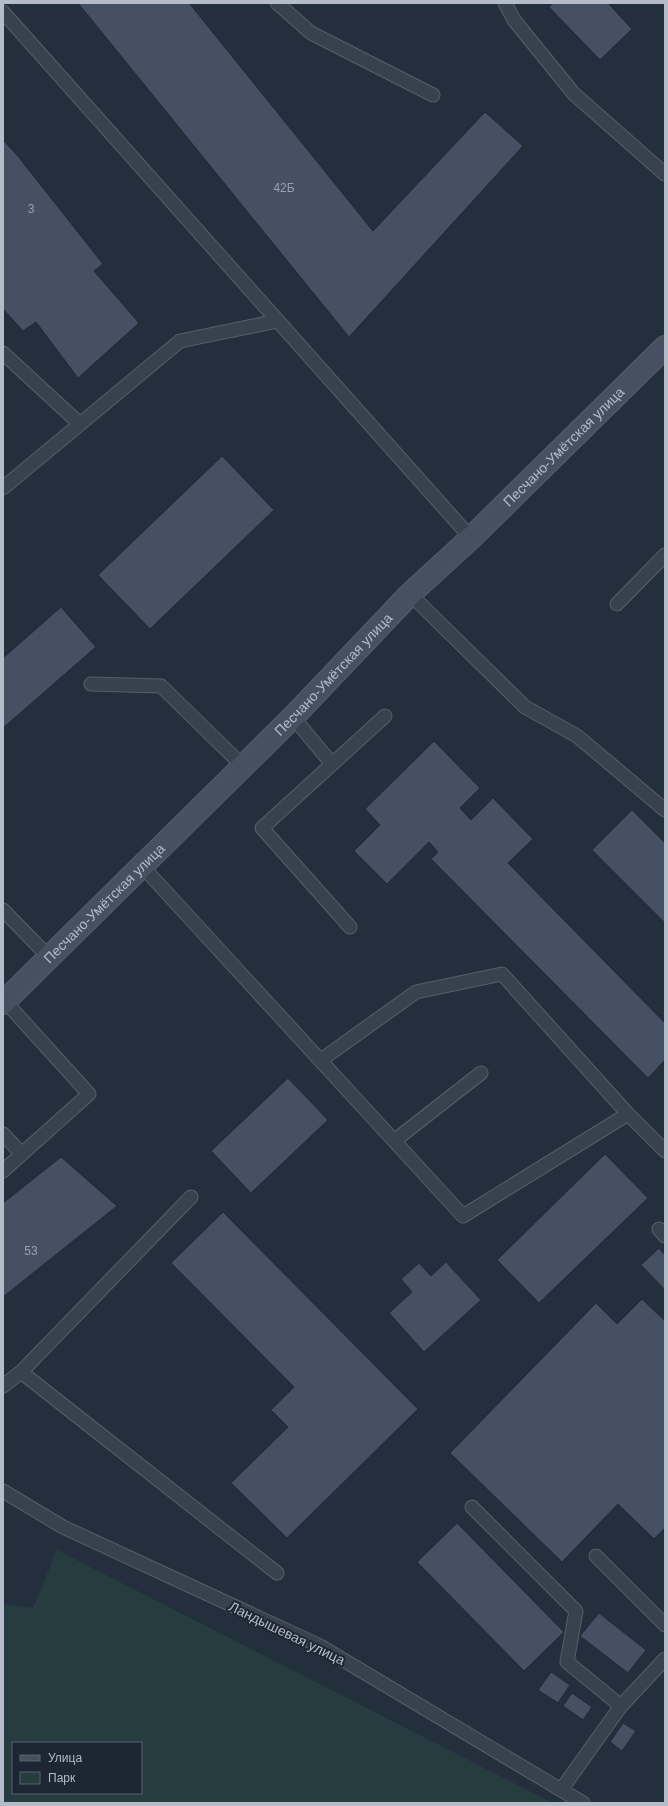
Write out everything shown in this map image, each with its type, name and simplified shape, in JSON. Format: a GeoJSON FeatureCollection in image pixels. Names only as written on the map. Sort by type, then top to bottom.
{"type":"FeatureCollection","features":[{"type":"Feature","properties":{"kind":"main road","name":"Песчано-Умётская улица"},"geometry":{"type":"LineString","coordinates":[[4,1001],[143,867],[293,717],[410,594],[471,538],[665,347]]}},
{"type":"Feature","properties":{"kind":"lane"},"geometry":{"type":"LineString","coordinates":[[277,3],[312,33],[433,95]]}},
{"type":"Feature","properties":{"kind":"lane"},"geometry":{"type":"LineString","coordinates":[[505,3],[514,20],[574,94],[665,174]]}},
{"type":"Feature","properties":{"kind":"lane"},"geometry":{"type":"LineString","coordinates":[[3,12],[471,538]]}},
{"type":"Feature","properties":{"kind":"lane"},"geometry":{"type":"LineString","coordinates":[[3,488],[180,341],[277,321]]}},
{"type":"Feature","properties":{"kind":"lane"},"geometry":{"type":"LineString","coordinates":[[3,353],[80,424]]}},
{"type":"Feature","properties":{"kind":"lane"},"geometry":{"type":"LineString","coordinates":[[617,604],[665,555]]}},
{"type":"Feature","properties":{"kind":"lane"},"geometry":{"type":"LineString","coordinates":[[410,594],[525,707],[577,736],[665,810]]}},
{"type":"Feature","properties":{"kind":"lane"},"geometry":{"type":"LineString","coordinates":[[91,684],[161,686],[243,766]]}},
{"type":"Feature","properties":{"kind":"lane"},"geometry":{"type":"LineString","coordinates":[[350,927],[262,828],[385,716]]}},
{"type":"Feature","properties":{"kind":"lane"},"geometry":{"type":"LineString","coordinates":[[293,717],[332,764]]}},
{"type":"Feature","properties":{"kind":"lane"},"geometry":{"type":"LineString","coordinates":[[143,867],[463,1216],[628,1114]]}},
{"type":"Feature","properties":{"kind":"lane"},"geometry":{"type":"LineString","coordinates":[[3,910],[50,958]]}},
{"type":"Feature","properties":{"kind":"lane"},"geometry":{"type":"LineString","coordinates":[[321,1060],[416,992],[502,974],[628,1114],[665,1151]]}},
{"type":"Feature","properties":{"kind":"lane"},"geometry":{"type":"LineString","coordinates":[[3,1171],[89,1094],[4,1001]]}},
{"type":"Feature","properties":{"kind":"lane"},"geometry":{"type":"LineString","coordinates":[[394,1141],[481,1073]]}},
{"type":"Feature","properties":{"kind":"lane"},"geometry":{"type":"LineString","coordinates":[[3,1134],[22,1154]]}},
{"type":"Feature","properties":{"kind":"lane"},"geometry":{"type":"LineString","coordinates":[[3,1386],[21,1372],[191,1197]]}},
{"type":"Feature","properties":{"kind":"lane"},"geometry":{"type":"LineString","coordinates":[[21,1372],[277,1573]]}},
{"type":"Feature","properties":{"kind":"lane","name":"Ландышевая улица"},"geometry":{"type":"LineString","coordinates":[[3,1491],[63,1526],[320,1646],[583,1803]]}},
{"type":"Feature","properties":{"kind":"lane"},"geometry":{"type":"LineString","coordinates":[[472,1507],[576,1611],[567,1662],[621,1706]]}},
{"type":"Feature","properties":{"kind":"lane"},"geometry":{"type":"LineString","coordinates":[[596,1556],[665,1625]]}},
{"type":"Feature","properties":{"kind":"lane"},"geometry":{"type":"LineString","coordinates":[[561,1790],[621,1706],[665,1659]]}},
{"type":"Feature","properties":{"kind":"green space"},"geometry":{"type":"Polygon","coordinates":[[[57,1550],[553,1803],[3,1803],[3,1604],[33,1608],[57,1550]]]}},
{"type":"Feature","properties":{"kind":"building"},"geometry":{"type":"Polygon","coordinates":[[[78,3],[189,3],[373,231],[485,112],[523,146],[349,337],[78,3]]]}},
{"type":"Feature","properties":{"kind":"building"},"geometry":{"type":"Polygon","coordinates":[[[553,3],[608,3],[632,29],[600,60],[549,7],[553,3]]]}},
{"type":"Feature","properties":{"kind":"building"},"geometry":{"type":"Polygon","coordinates":[[[3,140],[17,155],[103,264],[94,271],[139,323],[78,378],[36,322],[23,331],[3,309],[3,140]]]}},
{"type":"Feature","properties":{"kind":"building"},"geometry":{"type":"Polygon","coordinates":[[[222,456],[274,510],[150,629],[98,575],[222,456]]]}},
{"type":"Feature","properties":{"kind":"building"},"geometry":{"type":"Polygon","coordinates":[[[61,607],[96,647],[3,728],[3,658],[61,607]]]}},
{"type":"Feature","properties":{"kind":"building"},"geometry":{"type":"Polygon","coordinates":[[[434,741],[480,788],[460,808],[471,820],[493,798],[533,839],[508,863],[665,1023],[665,1060],[648,1078],[431,859],[438,852],[429,842],[387,884],[354,851],[380,825],[365,809],[434,741]]]}},
{"type":"Feature","properties":{"kind":"building"},"geometry":{"type":"Polygon","coordinates":[[[632,810],[665,843],[665,923],[592,850],[632,810]]]}},
{"type":"Feature","properties":{"kind":"building"},"geometry":{"type":"Polygon","coordinates":[[[288,1078],[328,1120],[251,1193],[211,1151],[288,1078]]]}},
{"type":"Feature","properties":{"kind":"building"},"geometry":{"type":"Polygon","coordinates":[[[605,1154],[648,1198],[539,1303],[497,1260],[605,1154]]]}},
{"type":"Feature","properties":{"kind":"building"},"geometry":{"type":"Polygon","coordinates":[[[61,1157],[117,1206],[3,1297],[3,1203],[61,1157]]]}},
{"type":"Feature","properties":{"kind":"building"},"geometry":{"type":"Polygon","coordinates":[[[223,1212],[418,1409],[287,1538],[231,1483],[288,1427],[271,1410],[294,1387],[171,1263],[223,1212]]]}},
{"type":"Feature","properties":{"kind":"building"},"geometry":{"type":"Polygon","coordinates":[[[659,1248],[665,1255],[665,1290],[641,1265],[659,1248]]]}},
{"type":"Feature","properties":{"kind":"building"},"geometry":{"type":"Polygon","coordinates":[[[446,1262],[481,1300],[424,1352],[389,1313],[412,1292],[401,1279],[419,1263],[431,1276],[446,1262]]]}},
{"type":"Feature","properties":{"kind":"building"},"geometry":{"type":"Polygon","coordinates":[[[642,1299],[665,1321],[665,1528],[654,1539],[618,1504],[562,1562],[450,1453],[596,1303],[617,1324],[642,1299]]]}},
{"type":"Feature","properties":{"kind":"building"},"geometry":{"type":"Polygon","coordinates":[[[457,1523],[564,1632],[524,1671],[417,1562],[457,1523]]]}},
{"type":"Feature","properties":{"kind":"building"},"geometry":{"type":"Polygon","coordinates":[[[599,1613],[646,1650],[628,1673],[580,1636],[599,1613]]]}},
{"type":"Feature","properties":{"kind":"building"},"geometry":{"type":"Polygon","coordinates":[[[551,1672],[570,1685],[558,1703],[538,1690],[551,1672]]]}},
{"type":"Feature","properties":{"kind":"building"},"geometry":{"type":"Polygon","coordinates":[[[572,1693],[592,1707],[583,1720],[563,1706],[572,1693]]]}},
{"type":"Feature","properties":{"kind":"building"},"geometry":{"type":"Polygon","coordinates":[[[623,1723],[636,1731],[622,1751],[610,1742],[623,1723]]]}}]}
